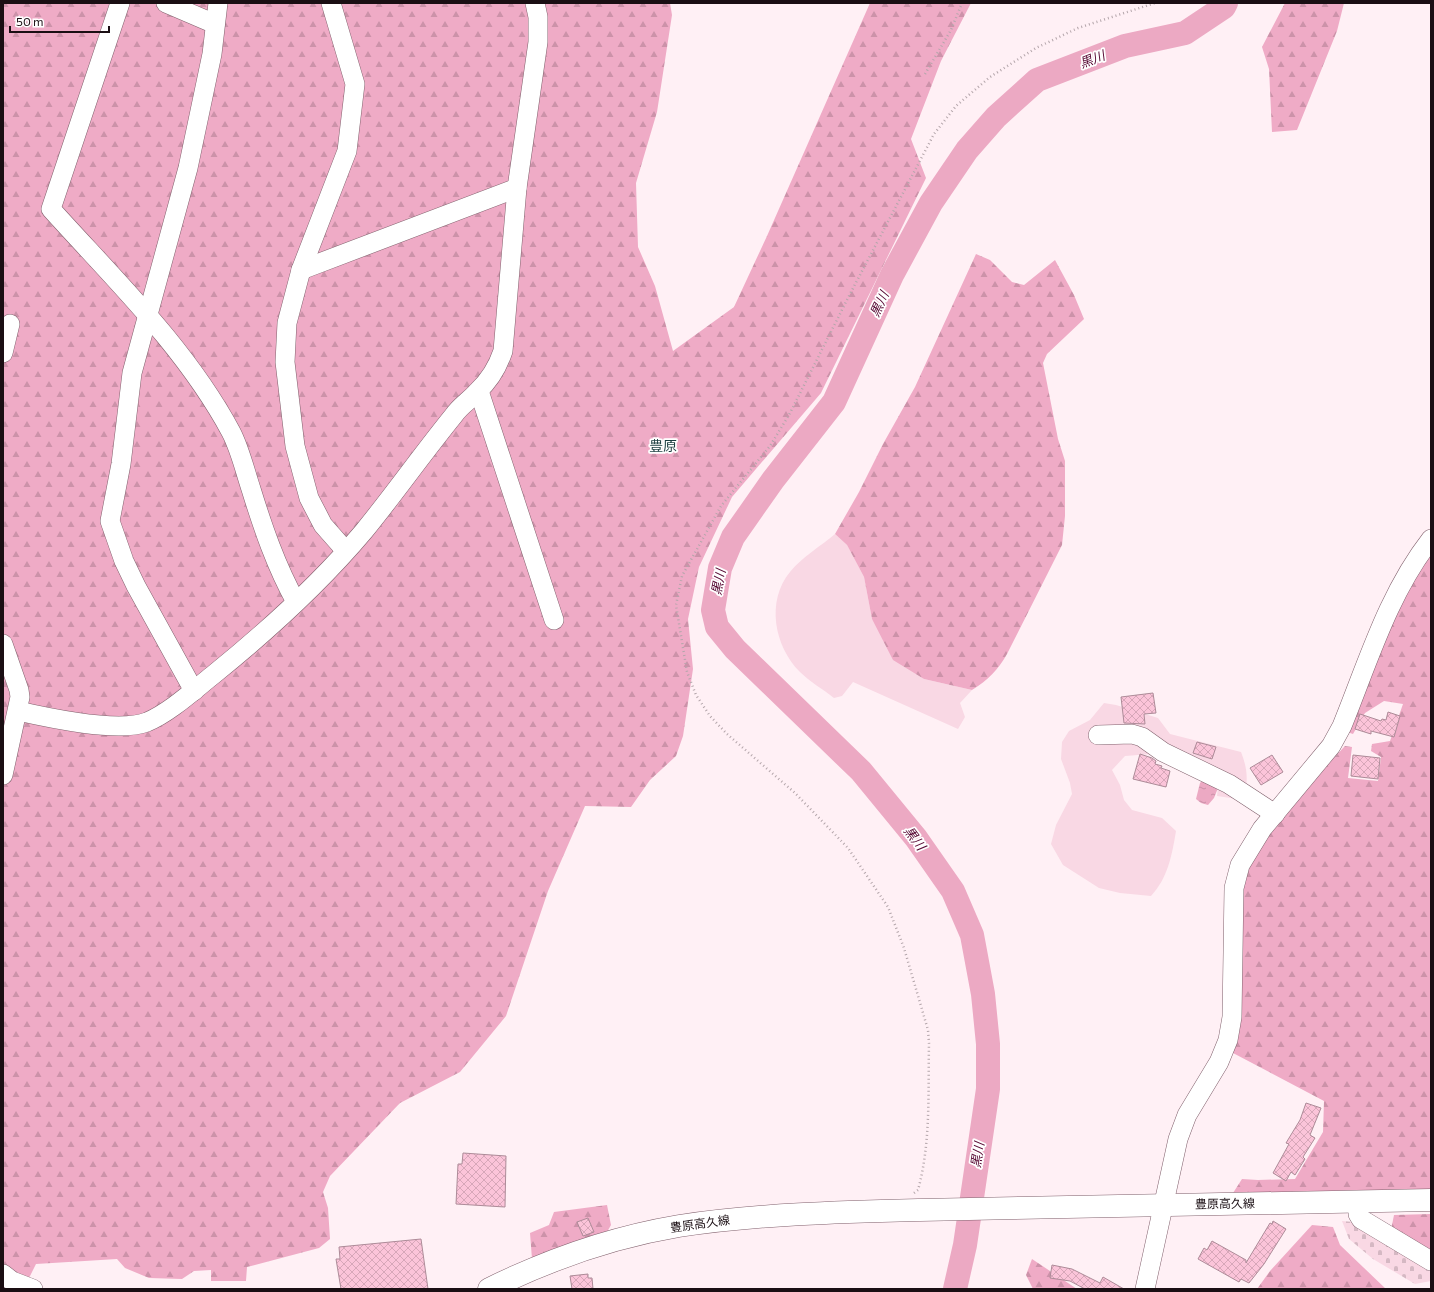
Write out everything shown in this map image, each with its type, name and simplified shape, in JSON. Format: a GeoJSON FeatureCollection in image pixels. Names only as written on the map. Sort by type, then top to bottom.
{"type":"FeatureCollection","features":[{"type":"Feature","properties":{"kind":"main road","name":"豊原高久線"},"geometry":{"type":"LineString","coordinates":[[489,1289],[591,1248],[677,1227],[725,1220],[915,1202],[1019,1207],[1431,1200]]}},
{"type":"Feature","properties":{"kind":"street"},"geometry":{"type":"LineString","coordinates":[[120,3],[51,209],[147,316],[186,363],[212,399],[232,434],[264,532],[282,576],[296,602]]}},
{"type":"Feature","properties":{"kind":"street"},"geometry":{"type":"LineString","coordinates":[[166,3],[215,24]]}},
{"type":"Feature","properties":{"kind":"street"},"geometry":{"type":"LineString","coordinates":[[194,690],[136,586],[124,561],[110,521],[114,492],[121,464],[132,373],[188,168],[212,54],[218,3]]}},
{"type":"Feature","properties":{"kind":"street"},"geometry":{"type":"LineString","coordinates":[[331,3],[355,84],[347,151],[300,270],[288,324],[285,354],[290,419],[295,446],[309,498],[323,525],[345,550]]}},
{"type":"Feature","properties":{"kind":"street"},"geometry":{"type":"LineString","coordinates":[[18,711],[60,720],[130,726],[147,722],[159,716],[243,651],[296,602],[363,531],[455,412],[479,391],[498,366],[503,351],[516,188],[538,42],[538,17],[535,3]]}},
{"type":"Feature","properties":{"kind":"street"},"geometry":{"type":"LineString","coordinates":[[300,270],[516,188]]}},
{"type":"Feature","properties":{"kind":"street"},"geometry":{"type":"LineString","coordinates":[[3,353],[10,324]]}},
{"type":"Feature","properties":{"kind":"street"},"geometry":{"type":"LineString","coordinates":[[479,391],[554,620]]}},
{"type":"Feature","properties":{"kind":"street"},"geometry":{"type":"LineString","coordinates":[[1145,1289],[1162,1205],[1178,1139],[1187,1115],[1219,1062],[1228,1040],[1232,1017],[1234,888],[1240,865],[1254,841],[1274,814],[1331,746],[1342,726],[1399,587],[1418,556],[1431,539]]}},
{"type":"Feature","properties":{"kind":"street"},"geometry":{"type":"LineString","coordinates":[[3,644],[20,697],[3,775]]}},
{"type":"Feature","properties":{"kind":"street"},"geometry":{"type":"LineString","coordinates":[[1098,736],[1132,734],[1142,737],[1163,752],[1229,784],[1274,814]]}},
{"type":"Feature","properties":{"kind":"street"},"geometry":{"type":"LineString","coordinates":[[1358,1201],[1358,1214],[1360,1219],[1431,1261]]}},
{"type":"Feature","properties":{"kind":"street"},"geometry":{"type":"LineString","coordinates":[[3,1274],[12,1281],[33,1289]]}},
{"type":"Feature","properties":{"kind":"path"},"geometry":{"type":"LineString","coordinates":[[925,74],[951,30],[962,3]]}},
{"type":"Feature","properties":{"kind":"path"},"geometry":{"type":"LineString","coordinates":[[915,1202],[921,1180],[928,1129],[928,1030],[908,963],[888,907],[848,848],[795,793],[727,734],[710,716],[696,695],[687,672],[678,627],[676,605],[679,590],[682,576],[721,506],[770,446],[789,415],[850,294],[934,134],[956,106],[990,77],[1036,48],[1078,28],[1155,3]]}},
{"type":"Feature","properties":{"kind":"green space"},"geometry":{"type":"Polygon","coordinates":[[[3,3],[670,3],[672,15],[657,112],[636,183],[638,247],[655,286],[673,351],[734,307],[870,3],[971,3],[941,61],[911,139],[926,178],[821,393],[732,497],[699,567],[688,619],[693,669],[683,736],[676,756],[650,780],[631,807],[585,806],[548,891],[506,1016],[460,1072],[400,1103],[330,1176],[323,1192],[328,1208],[330,1239],[319,1248],[247,1267],[246,1281],[211,1281],[211,1270],[194,1271],[182,1279],[149,1278],[125,1268],[117,1259],[36,1264],[28,1280],[3,1266],[3,3]]]}},
{"type":"Feature","properties":{"kind":"green space"},"geometry":{"type":"Polygon","coordinates":[[[1285,3],[1344,3],[1337,31],[1297,130],[1272,132],[1269,69],[1262,47],[1285,3]]]}},
{"type":"Feature","properties":{"kind":"green space"},"geometry":{"type":"Polygon","coordinates":[[[976,254],[990,260],[1012,282],[1024,285],[1055,260],[1074,295],[1084,319],[1047,354],[1043,363],[1058,439],[1065,461],[1065,516],[1062,545],[1004,660],[992,674],[972,690],[924,679],[893,660],[872,619],[864,577],[847,545],[835,534],[915,387],[976,254]]]}},
{"type":"Feature","properties":{"kind":"green space"},"geometry":{"type":"Polygon","coordinates":[[[835,534],[847,545],[864,577],[872,619],[924,679],[972,690],[960,703],[965,717],[958,729],[853,682],[842,696],[834,698],[804,676],[791,661],[779,637],[776,623],[778,596],[782,584],[795,567],[835,534]]]}},
{"type":"Feature","properties":{"kind":"green space"},"geometry":{"type":"Polygon","coordinates":[[[1431,548],[1431,1194],[1233,1193],[1242,1179],[1295,1179],[1323,1132],[1324,1101],[1233,1053],[1239,889],[1265,831],[1345,746],[1352,747],[1348,778],[1378,781],[1381,757],[1371,751],[1372,744],[1390,741],[1403,704],[1384,701],[1365,713],[1353,734],[1347,732],[1387,622],[1431,548]]]}},
{"type":"Feature","properties":{"kind":"green space"},"geometry":{"type":"Polygon","coordinates":[[[1104,703],[1116,705],[1158,718],[1170,734],[1241,752],[1245,764],[1247,781],[1244,800],[1217,796],[1218,787],[1151,754],[1125,756],[1112,770],[1120,785],[1124,800],[1132,810],[1162,818],[1176,831],[1171,857],[1162,882],[1151,896],[1120,893],[1099,888],[1063,865],[1051,844],[1056,825],[1072,794],[1070,783],[1061,759],[1062,742],[1069,731],[1090,720],[1104,703]]]}},
{"type":"Feature","properties":{"kind":"green space"},"geometry":{"type":"Polygon","coordinates":[[[607,1205],[611,1225],[607,1232],[532,1259],[530,1233],[549,1225],[554,1212],[607,1205]]]}},
{"type":"Feature","properties":{"kind":"green space"},"geometry":{"type":"Polygon","coordinates":[[[1431,1214],[1431,1254],[1391,1230],[1394,1215],[1431,1214]]]}},
{"type":"Feature","properties":{"kind":"green space"},"geometry":{"type":"Polygon","coordinates":[[[1342,1221],[1354,1222],[1431,1267],[1431,1281],[1415,1284],[1373,1259],[1349,1239],[1342,1221]]]}},
{"type":"Feature","properties":{"kind":"green space"},"geometry":{"type":"Polygon","coordinates":[[[1312,1225],[1333,1227],[1340,1245],[1386,1289],[1257,1289],[1270,1271],[1312,1225]]]}},
{"type":"Feature","properties":{"kind":"green space"},"geometry":{"type":"Polygon","coordinates":[[[1032,1259],[1077,1289],[1033,1289],[1026,1275],[1032,1259]]]}},
{"type":"Feature","properties":{"kind":"water"},"geometry":{"type":"Polygon","coordinates":[[[1203,780],[1218,788],[1214,798],[1208,805],[1201,803],[1196,799],[1200,783],[1203,780]]]}},
{"type":"Feature","properties":{"kind":"building"},"geometry":{"type":"Polygon","coordinates":[[[1153,693],[1156,713],[1144,714],[1145,724],[1124,723],[1121,697],[1153,693]]]}},
{"type":"Feature","properties":{"kind":"building"},"geometry":{"type":"Polygon","coordinates":[[[1388,712],[1400,716],[1394,737],[1371,731],[1371,734],[1355,729],[1360,714],[1381,721],[1382,719],[1386,720],[1388,712]]]}},
{"type":"Feature","properties":{"kind":"building"},"geometry":{"type":"Polygon","coordinates":[[[1197,742],[1216,747],[1212,759],[1193,753],[1197,742]]]}},
{"type":"Feature","properties":{"kind":"building"},"geometry":{"type":"Polygon","coordinates":[[[1140,754],[1152,758],[1156,761],[1155,764],[1170,771],[1166,787],[1133,779],[1140,754]]]}},
{"type":"Feature","properties":{"kind":"building"},"geometry":{"type":"Polygon","coordinates":[[[1272,755],[1283,772],[1261,785],[1250,768],[1272,755]]]}},
{"type":"Feature","properties":{"kind":"building"},"geometry":{"type":"Polygon","coordinates":[[[1353,755],[1380,758],[1378,779],[1351,776],[1353,755]]]}},
{"type":"Feature","properties":{"kind":"building"},"geometry":{"type":"Polygon","coordinates":[[[1306,1103],[1321,1108],[1310,1135],[1315,1138],[1303,1157],[1305,1159],[1295,1175],[1291,1172],[1286,1181],[1273,1173],[1289,1144],[1286,1143],[1300,1120],[1306,1103]]]}},
{"type":"Feature","properties":{"kind":"building"},"geometry":{"type":"Polygon","coordinates":[[[463,1153],[506,1156],[505,1207],[456,1204],[458,1164],[462,1164],[463,1153]]]}},
{"type":"Feature","properties":{"kind":"building"},"geometry":{"type":"Polygon","coordinates":[[[588,1218],[594,1232],[583,1236],[577,1222],[588,1218]]]}},
{"type":"Feature","properties":{"kind":"building"},"geometry":{"type":"Polygon","coordinates":[[[1273,1221],[1286,1229],[1264,1264],[1249,1283],[1241,1279],[1239,1282],[1198,1259],[1204,1248],[1207,1250],[1212,1241],[1246,1260],[1246,1263],[1270,1223],[1272,1224],[1273,1221]]]}},
{"type":"Feature","properties":{"kind":"building"},"geometry":{"type":"Polygon","coordinates":[[[421,1239],[428,1289],[341,1289],[336,1259],[340,1259],[339,1247],[421,1239]]]}},
{"type":"Feature","properties":{"kind":"building"},"geometry":{"type":"Polygon","coordinates":[[[1052,1265],[1072,1269],[1100,1283],[1103,1277],[1124,1289],[1085,1289],[1070,1281],[1050,1278],[1052,1265]]]}},
{"type":"Feature","properties":{"kind":"building"},"geometry":{"type":"Polygon","coordinates":[[[588,1274],[588,1278],[592,1278],[593,1289],[572,1289],[570,1276],[588,1274]]]}},
{"type":"Feature","properties":{"kind":"waterway","name":"黒川"},"geometry":{"type":"LineString","coordinates":[[955,1289],[965,1245],[988,1089],[988,1044],[983,994],[972,935],[953,891],[916,838],[861,771],[735,649],[717,627],[713,610],[720,568],[733,537],[773,480],[834,402],[892,275],[931,203],[967,150],[996,117],[1037,80],[1125,46],[1185,33],[1224,7],[1226,3]]}},
{"type":"Feature","properties":{"kind":"district","name":"豊原"},"geometry":{"type":"Point","coordinates":[663,446]}}]}
